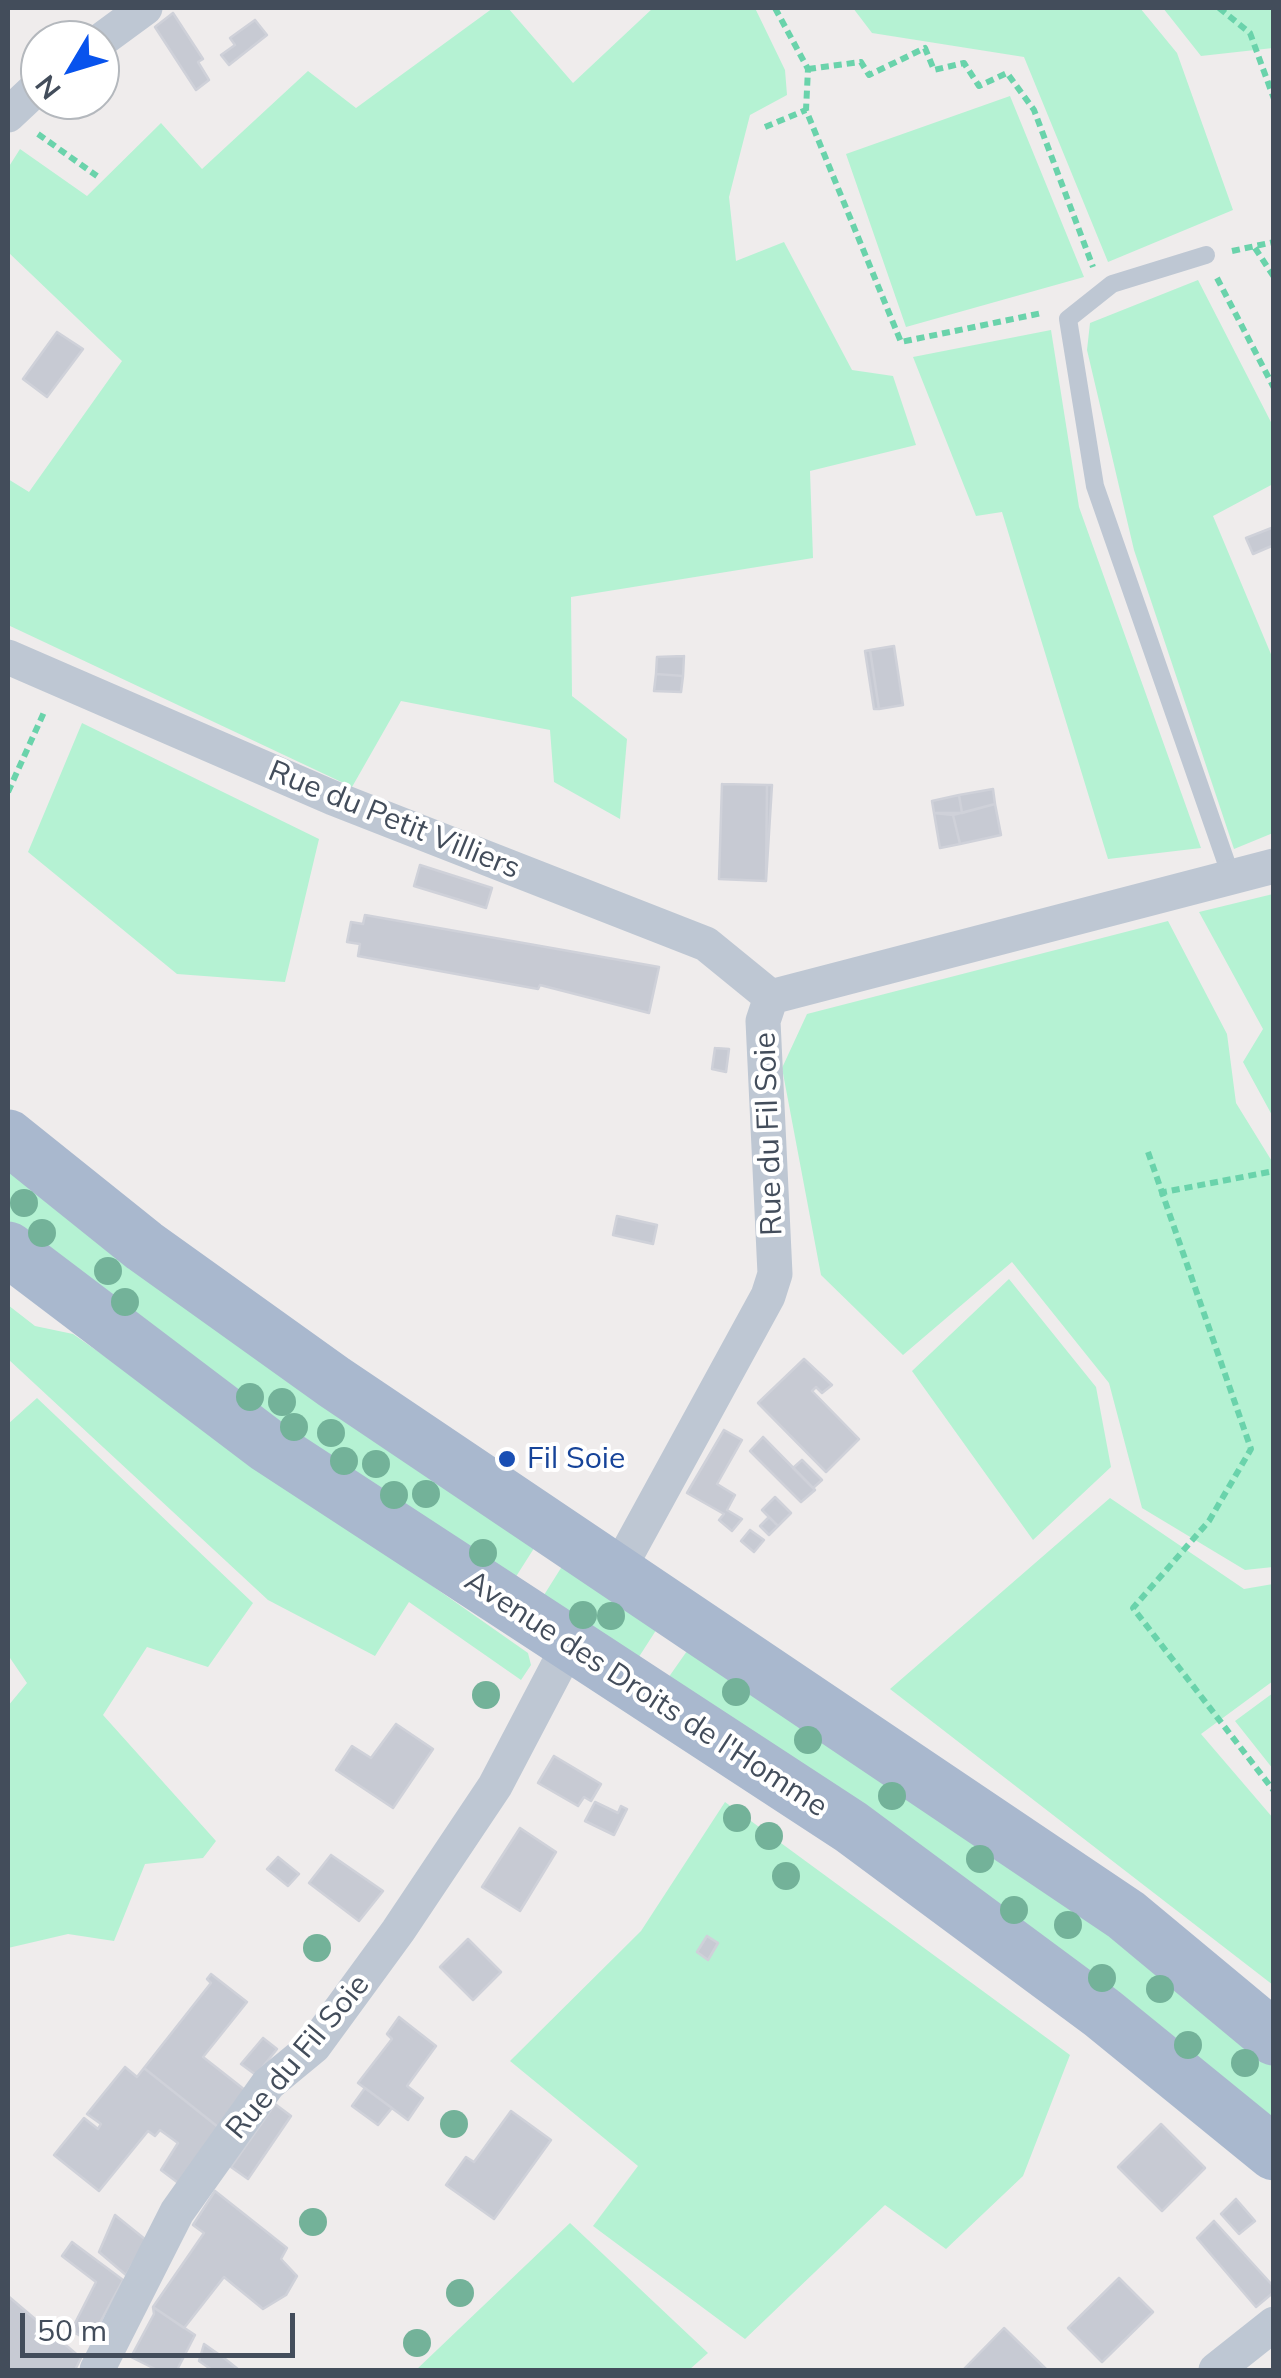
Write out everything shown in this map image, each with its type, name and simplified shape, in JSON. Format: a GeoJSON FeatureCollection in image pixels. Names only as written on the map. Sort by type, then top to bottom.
{"type":"FeatureCollection","features":[{"type":"Feature","properties":{"kind":"main road"},"geometry":{"type":"LineString","coordinates":[[8,1137],[144,1246],[334,1382],[1126,1914],[1274,2038]]}},
{"type":"Feature","properties":{"kind":"main road","name":"Avenue des Droits de l'Homme"},"geometry":{"type":"LineString","coordinates":[[8,1250],[268,1446],[851,1826],[1102,2012],[1274,2152]]}},
{"type":"Feature","properties":{"kind":"street"},"geometry":{"type":"LineString","coordinates":[[120,26],[145,8]]}},
{"type":"Feature","properties":{"kind":"street","name":"Rue du Petit Villiers"},"geometry":{"type":"LineString","coordinates":[[8,657],[333,798],[706,944],[771,996]]}},
{"type":"Feature","properties":{"kind":"street","name":"Rue du Fil Soie"},"geometry":{"type":"LineString","coordinates":[[617,1572],[768,1296],[775,1274],[763,1021],[771,996],[1274,866]]}},
{"type":"Feature","properties":{"kind":"street","name":"Rue du Fil Soie"},"geometry":{"type":"LineString","coordinates":[[97,2370],[177,2212],[268,2084],[314,2046],[398,1931],[494,1786],[569,1645]]}},
{"type":"Feature","properties":{"kind":"street"},"geometry":{"type":"LineString","coordinates":[[1216,2370],[1274,2324]]}},
{"type":"Feature","properties":{"kind":"lane"},"geometry":{"type":"LineString","coordinates":[[1206,255],[1101,290],[1068,319],[1095,486],[1232,878]]}},
{"type":"Feature","properties":{"kind":"path"},"geometry":{"type":"LineString","coordinates":[[775,8],[808,70],[806,110],[902,342],[1038,312],[1068,319]]}},
{"type":"Feature","properties":{"kind":"path"},"geometry":{"type":"LineString","coordinates":[[1219,8],[1250,33],[1274,99]]}},
{"type":"Feature","properties":{"kind":"path"},"geometry":{"type":"LineString","coordinates":[[808,70],[861,62],[870,75],[926,48],[934,70],[964,63],[979,86],[1008,73],[1034,110],[1101,290]]}},
{"type":"Feature","properties":{"kind":"path"},"geometry":{"type":"LineString","coordinates":[[765,127],[806,110]]}},
{"type":"Feature","properties":{"kind":"path"},"geometry":{"type":"LineString","coordinates":[[8,114],[97,176]]}},
{"type":"Feature","properties":{"kind":"path"},"geometry":{"type":"LineString","coordinates":[[1274,242],[1206,255],[1274,388]]}},
{"type":"Feature","properties":{"kind":"path"},"geometry":{"type":"LineString","coordinates":[[1255,248],[1274,277]]}},
{"type":"Feature","properties":{"kind":"path"},"geometry":{"type":"LineString","coordinates":[[8,792],[58,681]]}},
{"type":"Feature","properties":{"kind":"path"},"geometry":{"type":"LineString","coordinates":[[1148,1152],[1159,1193],[1251,1449],[1209,1521],[1132,1608],[1274,1790]]}},
{"type":"Feature","properties":{"kind":"path"},"geometry":{"type":"LineString","coordinates":[[1159,1193],[1274,1171]]}},
{"type":"Feature","properties":{"kind":"green space"},"geometry":{"type":"Polygon","coordinates":[[[493,8],[508,8],[573,83],[653,8],[755,8],[785,70],[787,95],[750,115],[729,197],[736,261],[784,242],[852,370],[893,376],[916,445],[810,471],[813,558],[571,597],[572,696],[627,739],[620,819],[554,782],[550,730],[401,701],[352,787],[8,625],[8,479],[29,492],[122,361],[8,252],[8,168],[20,149],[87,196],[161,123],[202,169],[308,71],[356,108],[493,8]]]}},
{"type":"Feature","properties":{"kind":"green space"},"geometry":{"type":"Polygon","coordinates":[[[853,8],[1140,8],[1177,53],[1233,210],[1108,262],[1024,57],[872,33],[853,8]]]}},
{"type":"Feature","properties":{"kind":"green space"},"geometry":{"type":"Polygon","coordinates":[[[1163,8],[1273,8],[1273,48],[1201,56],[1163,8]]]}},
{"type":"Feature","properties":{"kind":"green space"},"geometry":{"type":"Polygon","coordinates":[[[1010,96],[1084,277],[906,327],[846,154],[1010,96]]]}},
{"type":"Feature","properties":{"kind":"green space"},"geometry":{"type":"Polygon","coordinates":[[[1198,280],[1273,426],[1273,484],[1213,516],[1273,659],[1273,833],[1234,849],[1134,550],[1087,350],[1090,323],[1198,280]]]}},
{"type":"Feature","properties":{"kind":"green space"},"geometry":{"type":"Polygon","coordinates":[[[1051,330],[1079,507],[1201,848],[1108,859],[1002,512],[976,516],[913,357],[1051,330]]]}},
{"type":"Feature","properties":{"kind":"green space"},"geometry":{"type":"Polygon","coordinates":[[[82,723],[319,839],[285,982],[177,974],[28,852],[82,723]]]}},
{"type":"Feature","properties":{"kind":"green space"},"geometry":{"type":"Polygon","coordinates":[[[1274,894],[1273,1117],[1243,1062],[1263,1029],[1199,912],[1274,894]]]}},
{"type":"Feature","properties":{"kind":"green space"},"geometry":{"type":"Polygon","coordinates":[[[1168,921],[1227,1034],[1236,1103],[1273,1163],[1273,1567],[1245,1570],[1142,1508],[1109,1383],[1012,1262],[903,1355],[821,1275],[782,1068],[807,1014],[1168,921]]]}},
{"type":"Feature","properties":{"kind":"green space"},"geometry":{"type":"Polygon","coordinates":[[[8,1162],[538,1542],[510,1586],[87,1289],[8,1226],[8,1162]]]}},
{"type":"Feature","properties":{"kind":"green space"},"geometry":{"type":"Polygon","coordinates":[[[1009,1279],[1096,1387],[1111,1467],[1033,1540],[912,1371],[1009,1279]]]}},
{"type":"Feature","properties":{"kind":"green space"},"geometry":{"type":"Polygon","coordinates":[[[8,1305],[35,1326],[73,1334],[528,1653],[531,1665],[521,1680],[409,1602],[375,1656],[268,1600],[8,1359],[8,1305]]]}},
{"type":"Feature","properties":{"kind":"green space"},"geometry":{"type":"Polygon","coordinates":[[[37,1398],[253,1603],[208,1667],[147,1647],[103,1715],[216,1841],[203,1858],[145,1864],[114,1941],[68,1934],[8,1948],[8,1706],[27,1683],[8,1655],[8,1424],[37,1398]]]}},
{"type":"Feature","properties":{"kind":"green space"},"geometry":{"type":"Polygon","coordinates":[[[1110,1498],[1244,1589],[1273,1584],[1273,1681],[1201,1734],[1273,1818],[1273,1985],[890,1689],[1110,1498]]]}},
{"type":"Feature","properties":{"kind":"green space"},"geometry":{"type":"Polygon","coordinates":[[[566,1560],[662,1621],[635,1663],[539,1603],[566,1560]]]}},
{"type":"Feature","properties":{"kind":"green space"},"geometry":{"type":"Polygon","coordinates":[[[694,1641],[1037,1876],[1273,2066],[1273,2128],[666,1681],[694,1641]]]}},
{"type":"Feature","properties":{"kind":"green space"},"geometry":{"type":"Polygon","coordinates":[[[1273,1693],[1273,1769],[1235,1721],[1273,1693]]]}},
{"type":"Feature","properties":{"kind":"green space"},"geometry":{"type":"Polygon","coordinates":[[[725,1802],[1070,2055],[1023,2176],[946,2249],[885,2205],[745,2339],[593,2226],[638,2166],[510,2061],[641,1931],[725,1802]]]}},
{"type":"Feature","properties":{"kind":"green space"},"geometry":{"type":"Polygon","coordinates":[[[570,2223],[708,2353],[689,2370],[416,2370],[570,2223]]]}},
{"type":"Feature","properties":{"kind":"building"},"geometry":{"type":"Polygon","coordinates":[[[173,13],[203,59],[198,62],[209,80],[196,90],[155,27],[173,13]]]}},
{"type":"Feature","properties":{"kind":"building"},"geometry":{"type":"Polygon","coordinates":[[[255,20],[267,35],[229,65],[221,55],[235,45],[230,38],[255,20]]]}},
{"type":"Feature","properties":{"kind":"building"},"geometry":{"type":"Polygon","coordinates":[[[57,332],[83,349],[47,397],[23,379],[57,332]]]}},
{"type":"Feature","properties":{"kind":"building"},"geometry":{"type":"Polygon","coordinates":[[[1274,527],[1274,545],[1253,554],[1246,538],[1274,527]]]}},
{"type":"Feature","properties":{"kind":"building"},"geometry":{"type":"Polygon","coordinates":[[[894,646],[903,705],[879,709],[870,650],[894,646]]]}},
{"type":"Feature","properties":{"kind":"building"},"geometry":{"type":"Polygon","coordinates":[[[870,650],[879,709],[874,709],[865,651],[870,650]]]}},
{"type":"Feature","properties":{"kind":"building"},"geometry":{"type":"Polygon","coordinates":[[[684,656],[683,676],[656,674],[657,657],[684,656]]]}},
{"type":"Feature","properties":{"kind":"building"},"geometry":{"type":"Polygon","coordinates":[[[656,674],[683,676],[681,692],[654,691],[656,674]]]}},
{"type":"Feature","properties":{"kind":"building"},"geometry":{"type":"Polygon","coordinates":[[[722,784],[767,785],[766,881],[719,879],[722,784]]]}},
{"type":"Feature","properties":{"kind":"building"},"geometry":{"type":"Polygon","coordinates":[[[767,785],[772,785],[766,881],[767,785]]]}},
{"type":"Feature","properties":{"kind":"building"},"geometry":{"type":"Polygon","coordinates":[[[993,789],[995,804],[962,813],[959,795],[993,789]]]}},
{"type":"Feature","properties":{"kind":"building"},"geometry":{"type":"Polygon","coordinates":[[[959,795],[962,813],[934,813],[932,801],[959,795]]]}},
{"type":"Feature","properties":{"kind":"building"},"geometry":{"type":"Polygon","coordinates":[[[995,804],[1001,835],[960,844],[953,815],[995,804]]]}},
{"type":"Feature","properties":{"kind":"building"},"geometry":{"type":"Polygon","coordinates":[[[934,813],[953,815],[960,844],[940,848],[934,813]]]}},
{"type":"Feature","properties":{"kind":"building"},"geometry":{"type":"Polygon","coordinates":[[[420,865],[492,888],[486,908],[414,886],[420,865]]]}},
{"type":"Feature","properties":{"kind":"building"},"geometry":{"type":"Polygon","coordinates":[[[365,915],[659,967],[649,1013],[540,985],[538,989],[358,956],[360,944],[347,942],[351,922],[363,924],[365,915]]]}},
{"type":"Feature","properties":{"kind":"building"},"geometry":{"type":"Polygon","coordinates":[[[715,1048],[729,1049],[726,1072],[712,1069],[715,1048]]]}},
{"type":"Feature","properties":{"kind":"building"},"geometry":{"type":"Polygon","coordinates":[[[617,1216],[657,1225],[653,1244],[613,1235],[617,1216]]]}},
{"type":"Feature","properties":{"kind":"building"},"geometry":{"type":"Polygon","coordinates":[[[804,1359],[832,1385],[822,1393],[816,1387],[812,1391],[859,1439],[826,1472],[758,1403],[804,1359]]]}},
{"type":"Feature","properties":{"kind":"building"},"geometry":{"type":"Polygon","coordinates":[[[724,1430],[742,1440],[717,1484],[735,1495],[727,1510],[742,1519],[732,1531],[719,1520],[724,1514],[687,1493],[724,1430]]]}},
{"type":"Feature","properties":{"kind":"building"},"geometry":{"type":"Polygon","coordinates":[[[763,1437],[815,1490],[801,1502],[750,1451],[763,1437]]]}},
{"type":"Feature","properties":{"kind":"building"},"geometry":{"type":"Polygon","coordinates":[[[802,1460],[822,1480],[813,1488],[793,1468],[802,1460]]]}},
{"type":"Feature","properties":{"kind":"building"},"geometry":{"type":"Polygon","coordinates":[[[775,1497],[791,1513],[778,1526],[762,1510],[775,1497]]]}},
{"type":"Feature","properties":{"kind":"building"},"geometry":{"type":"Polygon","coordinates":[[[769,1517],[778,1526],[769,1535],[760,1526],[769,1517]]]}},
{"type":"Feature","properties":{"kind":"building"},"geometry":{"type":"Polygon","coordinates":[[[750,1530],[764,1540],[754,1552],[741,1541],[750,1530]]]}},
{"type":"Feature","properties":{"kind":"building"},"geometry":{"type":"Polygon","coordinates":[[[396,1724],[433,1749],[393,1808],[336,1770],[352,1746],[371,1758],[396,1724]]]}},
{"type":"Feature","properties":{"kind":"building"},"geometry":{"type":"Polygon","coordinates":[[[554,1756],[601,1784],[591,1801],[584,1797],[578,1806],[538,1783],[554,1756]]]}},
{"type":"Feature","properties":{"kind":"building"},"geometry":{"type":"Polygon","coordinates":[[[595,1802],[618,1813],[621,1806],[627,1809],[614,1835],[585,1821],[595,1802]]]}},
{"type":"Feature","properties":{"kind":"building"},"geometry":{"type":"Polygon","coordinates":[[[520,1828],[556,1852],[520,1911],[482,1887],[520,1828]]]}},
{"type":"Feature","properties":{"kind":"building"},"geometry":{"type":"Polygon","coordinates":[[[331,1855],[383,1891],[359,1921],[309,1883],[331,1855]]]}},
{"type":"Feature","properties":{"kind":"building"},"geometry":{"type":"Polygon","coordinates":[[[278,1857],[299,1874],[288,1886],[267,1869],[278,1857]]]}},
{"type":"Feature","properties":{"kind":"building"},"geometry":{"type":"Polygon","coordinates":[[[707,1936],[718,1943],[708,1960],[697,1952],[707,1936]]]}},
{"type":"Feature","properties":{"kind":"building"},"geometry":{"type":"Polygon","coordinates":[[[468,1939],[501,1972],[473,2000],[440,1967],[468,1939]]]}},
{"type":"Feature","properties":{"kind":"building"},"geometry":{"type":"Polygon","coordinates":[[[211,1974],[247,2002],[203,2057],[245,2090],[218,2127],[144,2068],[211,1983],[207,1979],[211,1974]]]}},
{"type":"Feature","properties":{"kind":"building"},"geometry":{"type":"Polygon","coordinates":[[[399,2017],[436,2046],[407,2086],[423,2098],[408,2120],[358,2083],[392,2039],[387,2034],[399,2017]]]}},
{"type":"Feature","properties":{"kind":"building"},"geometry":{"type":"Polygon","coordinates":[[[263,2038],[277,2049],[256,2075],[241,2064],[263,2038]]]}},
{"type":"Feature","properties":{"kind":"building"},"geometry":{"type":"Polygon","coordinates":[[[125,2067],[137,2077],[144,2068],[218,2127],[181,2185],[161,2170],[178,2143],[160,2130],[155,2136],[148,2131],[99,2191],[54,2155],[84,2118],[98,2129],[101,2124],[87,2114],[125,2067]]]}},
{"type":"Feature","properties":{"kind":"building"},"geometry":{"type":"Polygon","coordinates":[[[365,2088],[392,2108],[378,2125],[352,2106],[365,2088]]]}},
{"type":"Feature","properties":{"kind":"building"},"geometry":{"type":"Polygon","coordinates":[[[275,2104],[291,2116],[248,2179],[231,2167],[275,2104]]]}},
{"type":"Feature","properties":{"kind":"building"},"geometry":{"type":"Polygon","coordinates":[[[511,2111],[551,2140],[494,2219],[446,2185],[466,2157],[474,2162],[511,2111]]]}},
{"type":"Feature","properties":{"kind":"building"},"geometry":{"type":"Polygon","coordinates":[[[1161,2124],[1205,2168],[1162,2211],[1118,2167],[1161,2124]]]}},
{"type":"Feature","properties":{"kind":"building"},"geometry":{"type":"Polygon","coordinates":[[[215,2191],[287,2248],[281,2259],[297,2276],[286,2295],[263,2309],[224,2277],[184,2328],[153,2307],[204,2233],[193,2225],[215,2191]]]}},
{"type":"Feature","properties":{"kind":"building"},"geometry":{"type":"Polygon","coordinates":[[[1236,2199],[1255,2221],[1239,2234],[1221,2214],[1236,2199]]]}},
{"type":"Feature","properties":{"kind":"building"},"geometry":{"type":"Polygon","coordinates":[[[115,2215],[146,2240],[126,2275],[99,2252],[115,2215]]]}},
{"type":"Feature","properties":{"kind":"building"},"geometry":{"type":"Polygon","coordinates":[[[1214,2221],[1274,2287],[1274,2292],[1256,2307],[1197,2238],[1214,2221]]]}},
{"type":"Feature","properties":{"kind":"building"},"geometry":{"type":"Polygon","coordinates":[[[72,2242],[123,2280],[90,2341],[71,2331],[96,2282],[62,2256],[72,2242]]]}},
{"type":"Feature","properties":{"kind":"building"},"geometry":{"type":"Polygon","coordinates":[[[1119,2278],[1153,2312],[1102,2362],[1068,2328],[1119,2278]]]}},
{"type":"Feature","properties":{"kind":"building"},"geometry":{"type":"Polygon","coordinates":[[[8,2296],[81,2358],[75,2370],[8,2370],[8,2296]]]}},
{"type":"Feature","properties":{"kind":"building"},"geometry":{"type":"Polygon","coordinates":[[[153,2307],[195,2335],[177,2370],[157,2370],[131,2357],[154,2314],[153,2307]]]}},
{"type":"Feature","properties":{"kind":"building"},"geometry":{"type":"Polygon","coordinates":[[[1004,2328],[1047,2370],[963,2370],[1004,2328]]]}},
{"type":"Feature","properties":{"kind":"building"},"geometry":{"type":"Polygon","coordinates":[[[204,2344],[239,2370],[212,2370],[199,2361],[204,2344]]]}},
{"type":"Feature","properties":{"kind":"place","name":"Fil Soie"},"geometry":{"type":"Point","coordinates":[507,1459]}}]}
